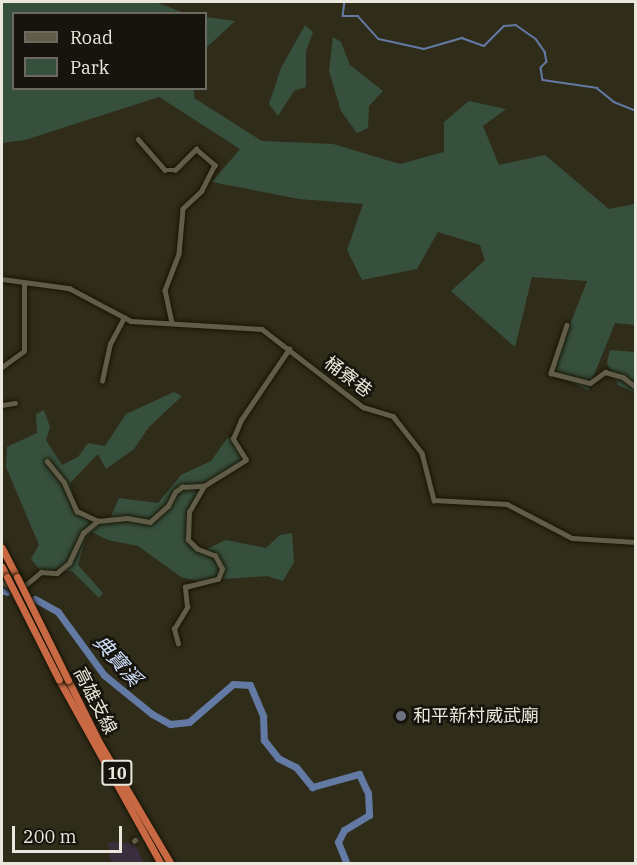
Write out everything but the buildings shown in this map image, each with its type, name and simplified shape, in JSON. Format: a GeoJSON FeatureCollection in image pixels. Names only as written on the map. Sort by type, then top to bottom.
{"type":"FeatureCollection","features":[{"type":"Feature","properties":{"kind":"highway","name":"高雄支線"},"geometry":{"type":"LineString","coordinates":[[2,548],[99,742],[171,864]]}},
{"type":"Feature","properties":{"kind":"highway","name":"高雄支線"},"geometry":{"type":"LineString","coordinates":[[2,567],[4,580],[161,864]]}},
{"type":"Feature","properties":{"kind":"street"},"geometry":{"type":"LineString","coordinates":[[138,139],[165,170],[176,170],[196,149],[215,165],[202,191],[183,209],[179,254],[165,290],[172,322]]}},
{"type":"Feature","properties":{"kind":"street","name":"桶寮巷"},"geometry":{"type":"LineString","coordinates":[[2,279],[24,284],[69,288],[124,318],[257,328],[289,349],[363,407],[393,416],[422,453],[434,500],[507,504],[572,538],[636,542]]}},
{"type":"Feature","properties":{"kind":"street"},"geometry":{"type":"LineString","coordinates":[[2,367],[24,351],[24,284]]}},
{"type":"Feature","properties":{"kind":"street"},"geometry":{"type":"LineString","coordinates":[[102,381],[110,344],[124,318]]}},
{"type":"Feature","properties":{"kind":"street"},"geometry":{"type":"LineString","coordinates":[[567,325],[551,373],[590,383],[605,372],[623,377],[636,387]]}},
{"type":"Feature","properties":{"kind":"street"},"geometry":{"type":"LineString","coordinates":[[178,644],[174,629],[187,607],[185,587],[218,579],[222,569],[220,561],[208,551],[197,549],[187,537],[189,512],[204,486],[246,460],[233,439],[240,420],[289,349]]}},
{"type":"Feature","properties":{"kind":"street"},"geometry":{"type":"LineString","coordinates":[[2,405],[15,403]]}},
{"type":"Feature","properties":{"kind":"street"},"geometry":{"type":"LineString","coordinates":[[46,460],[64,482],[77,511],[98,521],[127,518],[150,522],[168,506],[175,492],[182,487],[204,486]]}},
{"type":"Feature","properties":{"kind":"street"},"geometry":{"type":"LineString","coordinates":[[4,580],[19,591],[41,572],[57,573],[69,563],[83,533],[98,521]]}},
{"type":"Feature","properties":{"kind":"shaded area"},"geometry":{"type":"Polygon","coordinates":[[[108,842],[135,844],[144,863],[111,863],[108,842]]]}},
{"type":"Feature","properties":{"kind":"green space"},"geometry":{"type":"Polygon","coordinates":[[[2,2],[156,2],[181,12],[12,12],[12,90],[194,90],[194,98],[262,141],[333,144],[400,164],[444,152],[444,122],[469,101],[506,109],[483,126],[499,165],[545,155],[609,209],[635,204],[635,325],[615,323],[588,390],[551,373],[587,281],[532,277],[515,347],[451,291],[485,260],[480,245],[438,232],[417,269],[362,280],[347,250],[363,204],[299,199],[212,182],[240,149],[159,97],[25,140],[2,143],[2,2]]]}},
{"type":"Feature","properties":{"kind":"green space"},"geometry":{"type":"Polygon","coordinates":[[[207,17],[235,21],[207,47],[207,17]]]}},
{"type":"Feature","properties":{"kind":"green space"},"geometry":{"type":"Polygon","coordinates":[[[305,25],[313,32],[306,51],[306,87],[294,91],[278,116],[269,104],[281,68],[305,25]]]}},
{"type":"Feature","properties":{"kind":"green space"},"geometry":{"type":"Polygon","coordinates":[[[333,37],[341,42],[350,65],[383,91],[369,106],[368,128],[357,133],[341,111],[329,71],[333,37]]]}},
{"type":"Feature","properties":{"kind":"green space"},"geometry":{"type":"Polygon","coordinates":[[[610,350],[635,352],[635,393],[618,385],[607,363],[610,350]]]}},
{"type":"Feature","properties":{"kind":"green space"},"geometry":{"type":"Polygon","coordinates":[[[174,392],[182,396],[149,427],[134,449],[106,469],[98,454],[70,483],[75,504],[82,514],[109,521],[119,498],[158,503],[181,475],[211,461],[228,437],[245,456],[239,466],[196,495],[186,511],[190,543],[202,551],[226,540],[266,548],[280,535],[292,533],[294,562],[283,581],[267,576],[197,581],[181,577],[138,546],[108,540],[92,532],[85,540],[78,565],[103,593],[99,598],[72,571],[40,570],[31,559],[39,545],[6,467],[7,447],[37,433],[36,414],[44,410],[50,427],[46,440],[62,465],[78,457],[88,443],[105,446],[126,414],[174,392]]]}},
{"type":"Feature","properties":{"kind":"waterway"},"geometry":{"type":"LineString","coordinates":[[345,2],[343,16],[358,16],[379,39],[424,49],[462,38],[484,46],[504,26],[516,25],[536,39],[545,52],[547,62],[541,68],[543,80],[597,88],[614,102],[636,111]]}},
{"type":"Feature","properties":{"kind":"waterway","name":"典寶溪"},"geometry":{"type":"LineString","coordinates":[[2,590],[7,592]]}},
{"type":"Feature","properties":{"kind":"waterway","name":"典寶溪"},"geometry":{"type":"LineString","coordinates":[[35,599],[58,612],[104,675],[152,714],[170,724],[189,722],[233,684],[250,685],[263,716],[264,740],[278,758],[296,767],[312,787],[359,774],[368,793],[369,815],[344,830],[338,842],[347,864]]}},
{"type":"Feature","properties":{"kind":"tunnel"},"geometry":{"type":"LineString","coordinates":[[135,840],[157,834]]}},
{"type":"Feature","properties":{"kind":"place","name":"和平新村威武廟"},"geometry":{"type":"Point","coordinates":[401,716]}}]}
